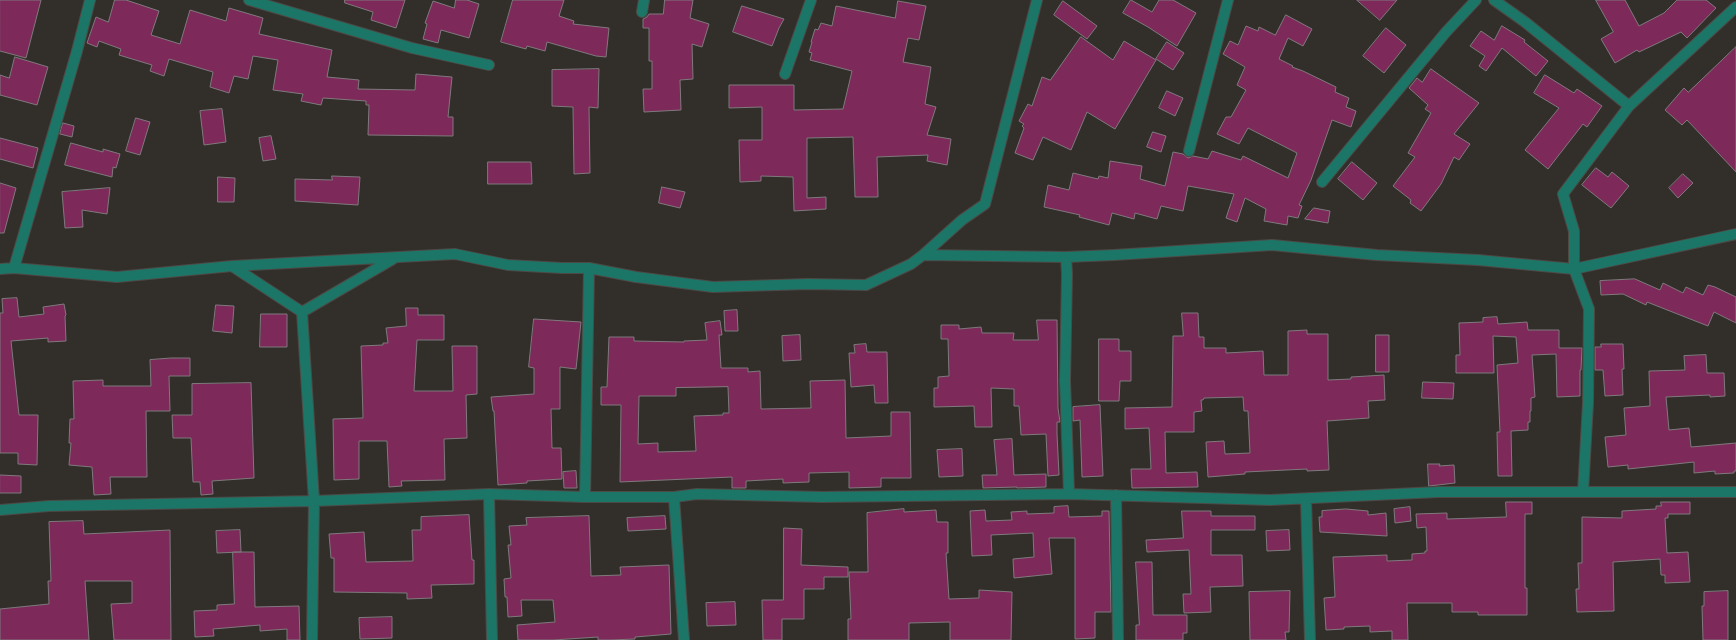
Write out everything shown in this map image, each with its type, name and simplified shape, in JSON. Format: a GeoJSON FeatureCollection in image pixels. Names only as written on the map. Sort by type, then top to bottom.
{"type":"FeatureCollection","features":[{"type":"Feature","properties":{"kind":"street"},"geometry":{"type":"LineString","coordinates":[[14,268],[90,0]]}},
{"type":"Feature","properties":{"kind":"street"},"geometry":{"type":"LineString","coordinates":[[249,0],[412,48],[489,65]]}},
{"type":"Feature","properties":{"kind":"street"},"geometry":{"type":"LineString","coordinates":[[642,12],[644,0]]}},
{"type":"Feature","properties":{"kind":"street"},"geometry":{"type":"LineString","coordinates":[[785,74],[811,0]]}},
{"type":"Feature","properties":{"kind":"street"},"geometry":{"type":"LineString","coordinates":[[0,269],[14,268],[117,277],[232,266],[454,254],[508,265],[589,268],[636,277],[712,287],[808,284],[866,285],[911,264],[962,220],[985,204],[1037,0]]}},
{"type":"Feature","properties":{"kind":"street"},"geometry":{"type":"LineString","coordinates":[[1189,151],[1228,0]]}},
{"type":"Feature","properties":{"kind":"street"},"geometry":{"type":"LineString","coordinates":[[1322,182],[1446,32],[1476,0]]}},
{"type":"Feature","properties":{"kind":"street"},"geometry":{"type":"LineString","coordinates":[[1494,0],[1525,22],[1629,106]]}},
{"type":"Feature","properties":{"kind":"street"},"geometry":{"type":"LineString","coordinates":[[1583,492],[1588,403],[1589,310],[1574,269],[1574,232],[1564,194],[1629,106],[1736,7]]}},
{"type":"Feature","properties":{"kind":"street"},"geometry":{"type":"LineString","coordinates":[[923,255],[1114,256],[1272,245],[1377,256],[1478,260],[1574,269],[1736,234]]}},
{"type":"Feature","properties":{"kind":"street"},"geometry":{"type":"LineString","coordinates":[[302,312],[396,257]]}},
{"type":"Feature","properties":{"kind":"street"},"geometry":{"type":"LineString","coordinates":[[1066,257],[1065,381],[1069,494]]}},
{"type":"Feature","properties":{"kind":"street"},"geometry":{"type":"LineString","coordinates":[[232,266],[302,312]]}},
{"type":"Feature","properties":{"kind":"street"},"geometry":{"type":"LineString","coordinates":[[585,497],[589,268]]}},
{"type":"Feature","properties":{"kind":"street"},"geometry":{"type":"LineString","coordinates":[[302,312],[314,500],[312,640]]}},
{"type":"Feature","properties":{"kind":"street"},"geometry":{"type":"LineString","coordinates":[[0,510],[48,506],[488,494],[585,497],[674,497],[698,494],[822,497],[1069,494],[1270,500],[1438,492],[1736,492]]}},
{"type":"Feature","properties":{"kind":"street"},"geometry":{"type":"LineString","coordinates":[[488,494],[492,640]]}},
{"type":"Feature","properties":{"kind":"street"},"geometry":{"type":"LineString","coordinates":[[1116,495],[1118,640]]}},
{"type":"Feature","properties":{"kind":"street"},"geometry":{"type":"LineString","coordinates":[[674,497],[684,640]]}},
{"type":"Feature","properties":{"kind":"street"},"geometry":{"type":"LineString","coordinates":[[1306,499],[1310,640]]}},
{"type":"Feature","properties":{"kind":"building"},"geometry":{"type":"Polygon","coordinates":[[[0,0],[41,0],[26,58],[0,51],[0,0]]]}},
{"type":"Feature","properties":{"kind":"building"},"geometry":{"type":"Polygon","coordinates":[[[115,0],[126,0],[159,11],[151,35],[180,44],[190,10],[226,21],[229,8],[263,18],[259,34],[332,50],[327,77],[359,80],[358,89],[415,90],[416,74],[452,77],[448,117],[453,117],[453,136],[368,135],[369,105],[366,105],[366,101],[323,98],[321,105],[301,101],[303,94],[273,90],[278,60],[253,56],[248,79],[234,76],[229,93],[210,87],[213,72],[169,59],[164,76],[150,71],[152,65],[119,55],[121,49],[99,41],[97,47],[87,43],[96,17],[108,22],[115,0]]]}},
{"type":"Feature","properties":{"kind":"building"},"geometry":{"type":"Polygon","coordinates":[[[345,0],[405,0],[396,28],[371,20],[373,12],[345,3],[345,0]]]}},
{"type":"Feature","properties":{"kind":"building"},"geometry":{"type":"Polygon","coordinates":[[[456,0],[467,0],[479,4],[469,38],[441,30],[438,43],[423,39],[427,24],[425,23],[433,1],[454,8],[456,0]]]}},
{"type":"Feature","properties":{"kind":"building"},"geometry":{"type":"Polygon","coordinates":[[[513,0],[564,0],[559,16],[574,21],[573,24],[609,28],[606,57],[547,42],[545,51],[527,46],[526,49],[501,42],[513,0]]]}},
{"type":"Feature","properties":{"kind":"building"},"geometry":{"type":"Polygon","coordinates":[[[665,0],[693,0],[690,18],[709,24],[702,47],[692,44],[693,79],[680,80],[681,110],[644,112],[643,89],[652,89],[652,61],[649,61],[649,28],[643,28],[643,19],[649,14],[663,14],[665,0]]]}},
{"type":"Feature","properties":{"kind":"building"},"geometry":{"type":"Polygon","coordinates":[[[1131,0],[1152,12],[1159,0],[1173,0],[1196,13],[1177,46],[1123,13],[1131,0]]]}},
{"type":"Feature","properties":{"kind":"building"},"geometry":{"type":"Polygon","coordinates":[[[1357,0],[1397,0],[1380,20],[1357,0]]]}},
{"type":"Feature","properties":{"kind":"building"},"geometry":{"type":"Polygon","coordinates":[[[1596,0],[1625,0],[1639,26],[1664,13],[1677,0],[1706,0],[1716,8],[1687,38],[1681,32],[1639,52],[1637,50],[1615,63],[1601,39],[1613,32],[1596,0]]]}},
{"type":"Feature","properties":{"kind":"building"},"geometry":{"type":"Polygon","coordinates":[[[898,1],[926,6],[919,40],[908,38],[903,62],[931,67],[925,104],[936,107],[927,135],[951,139],[947,165],[927,161],[928,155],[877,157],[878,197],[855,197],[853,137],[807,138],[807,198],[826,197],[826,209],[794,211],[793,177],[761,176],[761,181],[740,182],[739,140],[762,140],[762,107],[729,108],[729,85],[794,85],[794,110],[843,109],[852,71],[810,60],[812,53],[809,52],[815,29],[818,30],[821,23],[832,26],[836,6],[895,18],[898,1]]]}},
{"type":"Feature","properties":{"kind":"building"},"geometry":{"type":"Polygon","coordinates":[[[1063,1],[1097,26],[1087,39],[1054,15],[1063,1]]]}},
{"type":"Feature","properties":{"kind":"building"},"geometry":{"type":"Polygon","coordinates":[[[742,6],[784,19],[772,46],[733,32],[742,6]]]}},
{"type":"Feature","properties":{"kind":"building"},"geometry":{"type":"Polygon","coordinates":[[[1286,15],[1312,29],[1303,46],[1288,38],[1279,59],[1336,87],[1335,92],[1349,98],[1346,107],[1356,111],[1351,127],[1332,120],[1311,180],[1299,205],[1302,206],[1298,218],[1288,216],[1287,225],[1264,221],[1266,209],[1245,198],[1237,222],[1226,218],[1234,194],[1188,186],[1183,211],[1161,206],[1157,219],[1135,213],[1134,219],[1112,213],[1109,225],[1079,217],[1080,215],[1044,207],[1048,185],[1069,190],[1073,173],[1098,179],[1099,176],[1108,178],[1110,161],[1142,166],[1140,179],[1165,186],[1173,152],[1183,154],[1188,158],[1193,156],[1208,159],[1212,151],[1241,160],[1243,156],[1288,178],[1297,153],[1248,128],[1239,144],[1217,134],[1226,117],[1231,117],[1246,90],[1237,85],[1245,67],[1223,54],[1230,41],[1238,45],[1246,26],[1258,31],[1259,27],[1275,35],[1286,15]]]}},
{"type":"Feature","properties":{"kind":"building"},"geometry":{"type":"Polygon","coordinates":[[[1502,26],[1525,40],[1524,42],[1548,61],[1536,76],[1502,48],[1486,71],[1479,66],[1485,56],[1470,46],[1481,31],[1494,40],[1502,26]]]}},
{"type":"Feature","properties":{"kind":"building"},"geometry":{"type":"Polygon","coordinates":[[[1386,28],[1406,45],[1384,73],[1363,56],[1386,28]]]}},
{"type":"Feature","properties":{"kind":"building"},"geometry":{"type":"Polygon","coordinates":[[[1081,37],[1113,60],[1124,41],[1156,60],[1115,129],[1087,112],[1071,150],[1043,137],[1033,160],[1015,153],[1024,128],[1022,126],[1024,124],[1019,121],[1028,104],[1032,106],[1042,77],[1050,80],[1081,37]]]}},
{"type":"Feature","properties":{"kind":"building"},"geometry":{"type":"Polygon","coordinates":[[[1167,42],[1184,53],[1173,70],[1156,59],[1167,42]]]}},
{"type":"Feature","properties":{"kind":"building"},"geometry":{"type":"Polygon","coordinates":[[[1736,47],[1736,172],[1687,120],[1682,125],[1665,110],[1684,88],[1688,92],[1736,47]]]}},
{"type":"Feature","properties":{"kind":"building"},"geometry":{"type":"Polygon","coordinates":[[[15,57],[48,67],[37,105],[0,95],[0,75],[9,78],[15,57]]]}},
{"type":"Feature","properties":{"kind":"building"},"geometry":{"type":"Polygon","coordinates":[[[599,69],[598,108],[589,107],[590,173],[574,174],[573,107],[552,106],[552,70],[599,69]]]}},
{"type":"Feature","properties":{"kind":"building"},"geometry":{"type":"Polygon","coordinates":[[[1431,69],[1479,103],[1454,134],[1470,144],[1459,160],[1454,157],[1441,184],[1421,211],[1410,203],[1411,200],[1393,186],[1415,157],[1408,153],[1431,113],[1425,109],[1428,105],[1409,88],[1417,78],[1422,82],[1431,69]]]}},
{"type":"Feature","properties":{"kind":"building"},"geometry":{"type":"Polygon","coordinates":[[[1545,75],[1574,93],[1577,89],[1602,106],[1587,127],[1583,124],[1548,169],[1525,150],[1559,108],[1534,93],[1545,75]]]}},
{"type":"Feature","properties":{"kind":"building"},"geometry":{"type":"Polygon","coordinates":[[[1167,91],[1183,98],[1175,116],[1159,108],[1167,91]]]}},
{"type":"Feature","properties":{"kind":"building"},"geometry":{"type":"Polygon","coordinates":[[[222,109],[226,142],[204,145],[200,111],[222,109]]]}},
{"type":"Feature","properties":{"kind":"building"},"geometry":{"type":"Polygon","coordinates":[[[136,118],[150,122],[140,155],[126,151],[136,118]]]}},
{"type":"Feature","properties":{"kind":"building"},"geometry":{"type":"Polygon","coordinates":[[[63,123],[74,126],[72,137],[60,134],[63,123]]]}},
{"type":"Feature","properties":{"kind":"building"},"geometry":{"type":"Polygon","coordinates":[[[1153,132],[1166,136],[1161,152],[1147,147],[1153,132]]]}},
{"type":"Feature","properties":{"kind":"building"},"geometry":{"type":"Polygon","coordinates":[[[271,136],[276,159],[263,161],[259,138],[271,136]]]}},
{"type":"Feature","properties":{"kind":"building"},"geometry":{"type":"Polygon","coordinates":[[[0,138],[38,148],[33,168],[0,159],[0,138]]]}},
{"type":"Feature","properties":{"kind":"building"},"geometry":{"type":"Polygon","coordinates":[[[71,143],[103,152],[103,149],[120,154],[116,168],[113,167],[112,177],[65,165],[71,143]]]}},
{"type":"Feature","properties":{"kind":"building"},"geometry":{"type":"Polygon","coordinates":[[[488,162],[531,162],[532,184],[488,184],[488,162]]]}},
{"type":"Feature","properties":{"kind":"building"},"geometry":{"type":"Polygon","coordinates":[[[1352,162],[1377,183],[1363,200],[1338,179],[1352,162]]]}},
{"type":"Feature","properties":{"kind":"building"},"geometry":{"type":"Polygon","coordinates":[[[1596,168],[1608,177],[1612,172],[1629,186],[1611,208],[1582,185],[1596,168]]]}},
{"type":"Feature","properties":{"kind":"building"},"geometry":{"type":"Polygon","coordinates":[[[1683,174],[1693,183],[1678,198],[1669,188],[1683,174]]]}},
{"type":"Feature","properties":{"kind":"building"},"geometry":{"type":"Polygon","coordinates":[[[332,176],[360,177],[358,205],[295,201],[295,179],[332,180],[332,176]]]}},
{"type":"Feature","properties":{"kind":"building"},"geometry":{"type":"Polygon","coordinates":[[[218,177],[235,178],[234,202],[218,202],[218,177]]]}},
{"type":"Feature","properties":{"kind":"building"},"geometry":{"type":"Polygon","coordinates":[[[0,183],[16,188],[4,233],[0,233],[0,183]]]}},
{"type":"Feature","properties":{"kind":"building"},"geometry":{"type":"Polygon","coordinates":[[[662,187],[685,192],[680,208],[659,203],[662,187]]]}},
{"type":"Feature","properties":{"kind":"building"},"geometry":{"type":"Polygon","coordinates":[[[110,188],[107,214],[82,210],[83,227],[65,228],[62,192],[110,188]]]}},
{"type":"Feature","properties":{"kind":"building"},"geometry":{"type":"Polygon","coordinates":[[[1314,208],[1330,211],[1328,223],[1305,219],[1314,208]]]}},
{"type":"Feature","properties":{"kind":"building"},"geometry":{"type":"Polygon","coordinates":[[[1635,279],[1660,290],[1663,283],[1683,293],[1686,287],[1703,295],[1708,285],[1715,287],[1736,297],[1736,323],[1714,312],[1708,326],[1647,302],[1646,305],[1623,294],[1601,295],[1600,281],[1635,279]]]}},
{"type":"Feature","properties":{"kind":"building"},"geometry":{"type":"Polygon","coordinates":[[[17,298],[19,317],[44,314],[43,307],[64,304],[66,315],[66,341],[48,342],[48,338],[11,341],[19,415],[38,415],[37,465],[18,464],[18,453],[0,453],[0,313],[3,313],[2,299],[17,298]]]}},
{"type":"Feature","properties":{"kind":"building"},"geometry":{"type":"Polygon","coordinates":[[[216,305],[234,306],[232,333],[213,331],[216,305]]]}},
{"type":"Feature","properties":{"kind":"building"},"geometry":{"type":"Polygon","coordinates":[[[406,308],[418,308],[418,315],[444,315],[444,340],[417,340],[414,391],[453,391],[452,346],[477,346],[477,394],[466,395],[467,438],[444,439],[445,480],[401,481],[402,486],[389,487],[387,441],[359,441],[359,479],[334,480],[333,419],[363,418],[361,346],[388,343],[386,328],[406,326],[406,308]]]}},
{"type":"Feature","properties":{"kind":"building"},"geometry":{"type":"Polygon","coordinates":[[[737,310],[738,331],[725,331],[724,311],[737,310]]]}},
{"type":"Feature","properties":{"kind":"building"},"geometry":{"type":"Polygon","coordinates":[[[1182,313],[1198,313],[1199,337],[1204,337],[1204,348],[1226,348],[1226,353],[1263,351],[1264,375],[1288,375],[1288,331],[1307,330],[1307,334],[1328,334],[1328,380],[1384,375],[1385,400],[1368,401],[1369,418],[1327,421],[1329,470],[1307,471],[1307,469],[1245,472],[1245,474],[1208,477],[1206,442],[1224,441],[1225,454],[1250,453],[1248,411],[1244,411],[1243,397],[1204,398],[1201,400],[1202,411],[1194,412],[1194,432],[1165,432],[1166,473],[1197,472],[1198,487],[1132,488],[1131,469],[1151,469],[1149,428],[1125,429],[1125,408],[1172,407],[1173,336],[1183,336],[1182,313]]]}},
{"type":"Feature","properties":{"kind":"building"},"geometry":{"type":"Polygon","coordinates":[[[261,314],[287,314],[287,347],[260,347],[261,314]]]}},
{"type":"Feature","properties":{"kind":"building"},"geometry":{"type":"Polygon","coordinates":[[[1497,317],[1498,324],[1527,322],[1528,330],[1559,330],[1559,348],[1582,348],[1580,396],[1557,397],[1556,354],[1532,355],[1535,397],[1531,398],[1528,430],[1511,431],[1512,476],[1498,476],[1497,432],[1500,432],[1497,365],[1518,363],[1516,337],[1493,336],[1494,373],[1456,373],[1456,355],[1460,355],[1459,323],[1483,322],[1483,318],[1497,317]]]}},
{"type":"Feature","properties":{"kind":"building"},"geometry":{"type":"Polygon","coordinates":[[[534,319],[581,322],[576,369],[560,367],[560,409],[551,409],[552,448],[561,448],[562,479],[498,485],[494,411],[491,397],[534,394],[534,368],[529,367],[534,319]]]}},
{"type":"Feature","properties":{"kind":"building"},"geometry":{"type":"Polygon","coordinates":[[[1037,320],[1057,320],[1058,408],[1060,422],[1057,422],[1059,475],[1048,476],[1046,434],[1021,435],[1019,406],[1014,406],[1014,389],[991,388],[992,427],[975,427],[974,406],[934,407],[934,388],[938,388],[938,377],[949,376],[948,339],[941,339],[941,325],[959,325],[959,329],[981,327],[982,333],[1014,333],[1013,340],[1038,340],[1037,320]]]}},
{"type":"Feature","properties":{"kind":"building"},"geometry":{"type":"Polygon","coordinates":[[[720,321],[722,335],[719,335],[721,368],[748,368],[748,372],[760,371],[761,409],[811,408],[810,381],[845,380],[846,438],[891,436],[891,412],[910,412],[911,478],[881,478],[881,487],[849,488],[849,472],[809,473],[809,482],[783,483],[783,479],[746,481],[746,488],[732,488],[732,477],[620,482],[621,405],[601,405],[601,387],[607,387],[609,337],[634,337],[634,341],[684,342],[707,340],[705,323],[720,321]],[[728,387],[676,388],[676,396],[639,396],[638,444],[658,443],[658,452],[696,451],[694,416],[729,413],[728,387]]]}},
{"type":"Feature","properties":{"kind":"building"},"geometry":{"type":"Polygon","coordinates":[[[800,335],[801,360],[783,361],[782,336],[800,335]]]}},
{"type":"Feature","properties":{"kind":"building"},"geometry":{"type":"Polygon","coordinates":[[[1376,335],[1389,335],[1389,372],[1376,372],[1376,335]]]}},
{"type":"Feature","properties":{"kind":"building"},"geometry":{"type":"Polygon","coordinates":[[[1099,339],[1119,339],[1119,351],[1131,351],[1131,381],[1120,381],[1119,401],[1099,401],[1099,339]]]}},
{"type":"Feature","properties":{"kind":"building"},"geometry":{"type":"Polygon","coordinates":[[[866,344],[867,352],[887,352],[888,403],[875,403],[874,385],[851,387],[849,353],[855,353],[854,345],[866,344]]]}},
{"type":"Feature","properties":{"kind":"building"},"geometry":{"type":"Polygon","coordinates":[[[1601,344],[1623,344],[1623,395],[1605,396],[1603,370],[1595,370],[1595,347],[1601,347],[1601,344]]]}},
{"type":"Feature","properties":{"kind":"building"},"geometry":{"type":"Polygon","coordinates":[[[1706,355],[1707,373],[1724,373],[1725,396],[1666,397],[1669,430],[1689,428],[1691,447],[1736,443],[1736,471],[1734,473],[1715,474],[1715,471],[1694,473],[1694,462],[1628,469],[1628,465],[1608,467],[1605,437],[1626,435],[1624,408],[1650,406],[1649,371],[1685,370],[1684,356],[1706,355]]]}},
{"type":"Feature","properties":{"kind":"building"},"geometry":{"type":"Polygon","coordinates":[[[190,358],[190,376],[169,376],[170,411],[146,411],[147,477],[110,477],[111,494],[94,495],[92,467],[69,465],[71,443],[69,443],[70,419],[74,419],[73,381],[103,380],[103,386],[151,386],[150,360],[190,358]]]}},
{"type":"Feature","properties":{"kind":"building"},"geometry":{"type":"Polygon","coordinates":[[[1423,382],[1454,383],[1453,399],[1422,398],[1423,382]]]}},
{"type":"Feature","properties":{"kind":"building"},"geometry":{"type":"Polygon","coordinates":[[[251,383],[254,478],[212,481],[213,494],[201,495],[200,482],[193,482],[191,438],[173,438],[172,415],[192,415],[192,384],[251,383]]]}},
{"type":"Feature","properties":{"kind":"building"},"geometry":{"type":"Polygon","coordinates":[[[1100,405],[1103,476],[1082,477],[1080,420],[1073,421],[1073,407],[1100,405]]]}},
{"type":"Feature","properties":{"kind":"building"},"geometry":{"type":"Polygon","coordinates":[[[1012,439],[1014,475],[1046,474],[1046,487],[983,488],[982,475],[997,475],[994,440],[1012,439]]]}},
{"type":"Feature","properties":{"kind":"building"},"geometry":{"type":"Polygon","coordinates":[[[962,449],[963,476],[939,477],[937,450],[962,449]]]}},
{"type":"Feature","properties":{"kind":"building"},"geometry":{"type":"Polygon","coordinates":[[[1428,464],[1440,464],[1439,466],[1454,465],[1455,483],[1429,486],[1428,464]]]}},
{"type":"Feature","properties":{"kind":"building"},"geometry":{"type":"Polygon","coordinates":[[[576,471],[577,488],[564,488],[563,472],[576,471]]]}},
{"type":"Feature","properties":{"kind":"building"},"geometry":{"type":"Polygon","coordinates":[[[0,475],[21,476],[21,493],[0,493],[0,475]]]}},
{"type":"Feature","properties":{"kind":"building"},"geometry":{"type":"Polygon","coordinates":[[[1506,502],[1532,502],[1532,514],[1525,514],[1527,615],[1478,615],[1478,612],[1452,612],[1452,603],[1407,603],[1408,640],[1392,640],[1392,631],[1370,632],[1370,626],[1326,630],[1324,598],[1335,597],[1333,557],[1387,555],[1387,561],[1412,560],[1412,554],[1425,553],[1427,551],[1426,527],[1417,528],[1416,514],[1447,513],[1447,519],[1506,517],[1506,502]]]}},
{"type":"Feature","properties":{"kind":"building"},"geometry":{"type":"Polygon","coordinates":[[[1661,502],[1690,502],[1690,514],[1668,514],[1668,518],[1665,518],[1667,553],[1688,552],[1690,582],[1665,583],[1665,575],[1661,575],[1660,559],[1613,562],[1614,611],[1577,612],[1576,589],[1579,589],[1578,563],[1582,563],[1582,517],[1622,518],[1622,511],[1656,509],[1656,506],[1661,506],[1661,502]]]}},
{"type":"Feature","properties":{"kind":"building"},"geometry":{"type":"Polygon","coordinates":[[[1068,506],[1069,517],[1102,516],[1102,511],[1109,511],[1111,612],[1095,612],[1095,638],[1075,639],[1075,538],[1049,538],[1052,574],[1014,578],[1013,559],[1034,557],[1033,533],[991,535],[992,555],[972,556],[970,511],[985,510],[986,521],[1012,520],[1011,512],[1027,511],[1027,514],[1054,513],[1054,507],[1068,506]]]}},
{"type":"Feature","properties":{"kind":"building"},"geometry":{"type":"Polygon","coordinates":[[[1410,507],[1411,521],[1395,523],[1394,509],[1410,507]]]}},
{"type":"Feature","properties":{"kind":"building"},"geometry":{"type":"Polygon","coordinates":[[[904,509],[904,512],[936,510],[937,522],[948,522],[948,553],[946,553],[949,599],[979,598],[979,590],[1012,592],[1011,640],[950,640],[950,622],[909,623],[909,640],[848,640],[848,619],[851,619],[849,572],[868,572],[867,513],[904,509]]]}},
{"type":"Feature","properties":{"kind":"building"},"geometry":{"type":"Polygon","coordinates":[[[1346,509],[1368,511],[1368,515],[1386,513],[1387,536],[1320,532],[1319,517],[1322,517],[1322,511],[1346,509]]]}},
{"type":"Feature","properties":{"kind":"building"},"geometry":{"type":"Polygon","coordinates":[[[1182,511],[1211,511],[1211,516],[1255,516],[1255,530],[1211,530],[1211,555],[1242,555],[1243,586],[1210,587],[1211,612],[1184,613],[1183,594],[1191,594],[1189,550],[1147,552],[1146,540],[1183,538],[1182,511]]]}},
{"type":"Feature","properties":{"kind":"building"},"geometry":{"type":"Polygon","coordinates":[[[469,515],[472,560],[474,560],[474,584],[431,585],[432,598],[407,599],[407,593],[334,592],[334,558],[331,558],[329,534],[364,532],[366,562],[413,561],[412,530],[421,530],[421,517],[469,515]]]}},
{"type":"Feature","properties":{"kind":"building"},"geometry":{"type":"Polygon","coordinates":[[[589,516],[591,576],[621,575],[620,567],[669,565],[671,634],[610,640],[598,640],[598,637],[518,640],[517,625],[555,622],[553,600],[521,600],[522,616],[508,617],[504,579],[511,578],[508,545],[511,545],[509,526],[527,525],[526,518],[589,516]]]}},
{"type":"Feature","properties":{"kind":"building"},"geometry":{"type":"Polygon","coordinates":[[[665,516],[666,529],[628,531],[627,518],[665,516]]]}},
{"type":"Feature","properties":{"kind":"building"},"geometry":{"type":"Polygon","coordinates":[[[83,521],[84,534],[170,530],[171,640],[114,640],[111,604],[132,603],[132,581],[85,581],[89,640],[0,640],[0,609],[49,604],[48,581],[51,581],[49,522],[83,521]]]}},
{"type":"Feature","properties":{"kind":"building"},"geometry":{"type":"Polygon","coordinates":[[[784,528],[802,529],[801,565],[848,567],[848,577],[824,577],[824,589],[804,589],[804,619],[782,619],[782,640],[763,640],[762,600],[783,600],[784,528]]]}},
{"type":"Feature","properties":{"kind":"building"},"geometry":{"type":"Polygon","coordinates":[[[240,530],[241,552],[217,553],[216,531],[240,530]]]}},
{"type":"Feature","properties":{"kind":"building"},"geometry":{"type":"Polygon","coordinates":[[[1289,530],[1290,550],[1267,551],[1266,531],[1289,530]]]}},
{"type":"Feature","properties":{"kind":"building"},"geometry":{"type":"Polygon","coordinates":[[[233,552],[254,552],[255,607],[299,606],[300,640],[287,640],[287,629],[260,631],[260,625],[213,629],[214,636],[195,637],[194,611],[217,610],[217,605],[234,604],[233,552]]]}},
{"type":"Feature","properties":{"kind":"building"},"geometry":{"type":"Polygon","coordinates":[[[1136,562],[1152,562],[1153,615],[1187,615],[1187,633],[1183,633],[1183,640],[1136,640],[1136,625],[1139,625],[1136,562]]]}},
{"type":"Feature","properties":{"kind":"building"},"geometry":{"type":"Polygon","coordinates":[[[1290,591],[1289,632],[1285,632],[1286,640],[1250,640],[1249,592],[1290,591]]]}},
{"type":"Feature","properties":{"kind":"building"},"geometry":{"type":"Polygon","coordinates":[[[1728,591],[1728,640],[1703,640],[1702,606],[1704,606],[1704,592],[1728,591]]]}},
{"type":"Feature","properties":{"kind":"building"},"geometry":{"type":"Polygon","coordinates":[[[735,602],[736,625],[707,626],[706,603],[735,602]]]}},
{"type":"Feature","properties":{"kind":"building"},"geometry":{"type":"Polygon","coordinates":[[[392,617],[392,638],[360,639],[359,618],[392,617]]]}}]}
